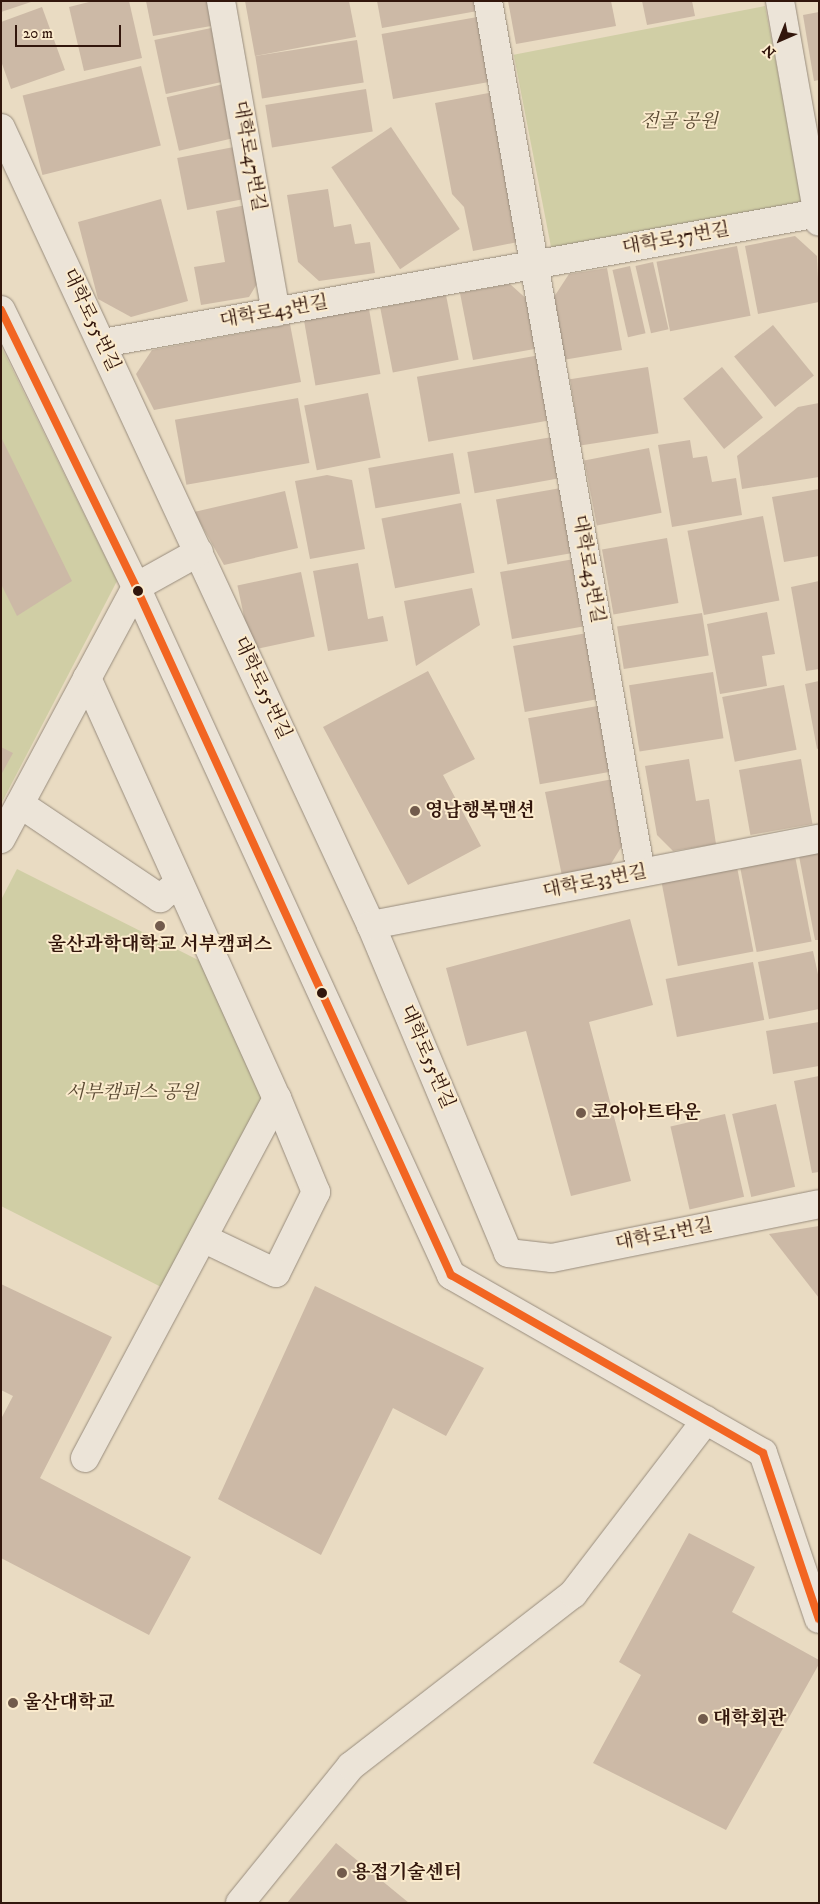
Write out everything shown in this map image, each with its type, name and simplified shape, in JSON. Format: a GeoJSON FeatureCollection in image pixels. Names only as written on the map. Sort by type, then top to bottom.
{"type":"FeatureCollection","features":[{"type":"Feature","properties":{"kind":"street","name":"대학로47번길"},"geometry":{"type":"LineString","coordinates":[[221,1],[276,312]]}},
{"type":"Feature","properties":{"kind":"street","name":"대학로43번길"},"geometry":{"type":"LineString","coordinates":[[488,1],[641,873]]}},
{"type":"Feature","properties":{"kind":"street","name":"대학로37번길"},"geometry":{"type":"LineString","coordinates":[[534,265],[818,216],[780,1]]}},
{"type":"Feature","properties":{"kind":"street","name":"대학로55번길"},"geometry":{"type":"LineString","coordinates":[[1,128],[371,924],[508,1253]]}},
{"type":"Feature","properties":{"kind":"street","name":"대학로43번길"},"geometry":{"type":"LineString","coordinates":[[102,343],[534,265]]}},
{"type":"Feature","properties":{"kind":"street"},"geometry":{"type":"LineString","coordinates":[[1,310],[136,587],[452,1275],[764,1453],[819,1619]]}},
{"type":"Feature","properties":{"kind":"street"},"geometry":{"type":"LineString","coordinates":[[1,839],[136,587],[199,552]]}},
{"type":"Feature","properties":{"kind":"street"},"geometry":{"type":"LineString","coordinates":[[87,678],[277,1098],[316,1192],[276,1273],[203,1238]]}},
{"type":"Feature","properties":{"kind":"street"},"geometry":{"type":"LineString","coordinates":[[20,804],[160,898],[179,883]]}},
{"type":"Feature","properties":{"kind":"street","name":"대학로33번길"},"geometry":{"type":"LineString","coordinates":[[371,924],[819,839]]}},
{"type":"Feature","properties":{"kind":"street"},"geometry":{"type":"LineString","coordinates":[[85,1458],[277,1098]]}},
{"type":"Feature","properties":{"kind":"street","name":"대학로1번길"},"geometry":{"type":"LineString","coordinates":[[508,1253],[552,1258],[819,1204]]}},
{"type":"Feature","properties":{"kind":"street"},"geometry":{"type":"LineString","coordinates":[[240,1903],[351,1766],[573,1594],[706,1420]]}},
{"type":"Feature","properties":{"kind":"green space","name":"전골 공원"},"geometry":{"type":"Polygon","coordinates":[[[765,6],[803,201],[552,250],[514,55],[765,6]]]}},
{"type":"Feature","properties":{"kind":"green space"},"geometry":{"type":"Polygon","coordinates":[[[1,346],[117,581],[1,804],[1,346]]]}},
{"type":"Feature","properties":{"kind":"green space","name":"서부캠퍼스 공원"},"geometry":{"type":"Polygon","coordinates":[[[17,869],[218,970],[277,1098],[173,1293],[1,1206],[1,900],[17,869]]]}},
{"type":"Feature","properties":{"kind":"building"},"geometry":{"type":"Polygon","coordinates":[[[1,1],[31,1],[31,2],[1,12],[1,1]]]}},
{"type":"Feature","properties":{"kind":"building"},"geometry":{"type":"Polygon","coordinates":[[[93,1],[129,1],[142,58],[84,71],[69,7],[93,1]]]}},
{"type":"Feature","properties":{"kind":"building"},"geometry":{"type":"Polygon","coordinates":[[[146,1],[213,1],[217,25],[153,36],[146,1]]]}},
{"type":"Feature","properties":{"kind":"building"},"geometry":{"type":"Polygon","coordinates":[[[245,1],[349,1],[356,37],[255,56],[245,1]]]}},
{"type":"Feature","properties":{"kind":"building"},"geometry":{"type":"Polygon","coordinates":[[[377,1],[481,1],[483,10],[382,28],[377,1]]]}},
{"type":"Feature","properties":{"kind":"building"},"geometry":{"type":"Polygon","coordinates":[[[508,1],[611,1],[616,26],[516,44],[508,1]]]}},
{"type":"Feature","properties":{"kind":"building"},"geometry":{"type":"Polygon","coordinates":[[[642,1],[692,1],[695,16],[647,25],[642,1]]]}},
{"type":"Feature","properties":{"kind":"building"},"geometry":{"type":"Polygon","coordinates":[[[42,7],[65,70],[11,89],[1,61],[1,22],[42,7]]]}},
{"type":"Feature","properties":{"kind":"building"},"geometry":{"type":"Polygon","coordinates":[[[819,12],[819,80],[814,81],[803,15],[819,12]]]}},
{"type":"Feature","properties":{"kind":"building"},"geometry":{"type":"Polygon","coordinates":[[[483,16],[494,81],[393,99],[382,34],[483,16]]]}},
{"type":"Feature","properties":{"kind":"building"},"geometry":{"type":"Polygon","coordinates":[[[216,27],[227,81],[166,94],[154,40],[216,27]]]}},
{"type":"Feature","properties":{"kind":"building"},"geometry":{"type":"Polygon","coordinates":[[[357,40],[364,82],[262,99],[255,56],[357,40]]]}},
{"type":"Feature","properties":{"kind":"building"},"geometry":{"type":"Polygon","coordinates":[[[141,66],[161,146],[42,175],[23,96],[141,66]]]}},
{"type":"Feature","properties":{"kind":"building"},"geometry":{"type":"Polygon","coordinates":[[[228,83],[240,137],[179,151],[167,97],[228,83]]]}},
{"type":"Feature","properties":{"kind":"building"},"geometry":{"type":"Polygon","coordinates":[[[366,89],[373,131],[272,147],[265,105],[366,89]]]}},
{"type":"Feature","properties":{"kind":"building"},"geometry":{"type":"Polygon","coordinates":[[[494,92],[523,241],[473,251],[464,207],[452,194],[435,103],[494,92]]]}},
{"type":"Feature","properties":{"kind":"building"},"geometry":{"type":"Polygon","coordinates":[[[391,127],[460,229],[400,269],[331,167],[391,127]]]}},
{"type":"Feature","properties":{"kind":"building"},"geometry":{"type":"Polygon","coordinates":[[[239,146],[249,198],[187,210],[177,158],[239,146]]]}},
{"type":"Feature","properties":{"kind":"building"},"geometry":{"type":"Polygon","coordinates":[[[328,189],[334,227],[351,224],[355,244],[370,242],[375,273],[319,281],[298,262],[287,195],[328,189]]]}},
{"type":"Feature","properties":{"kind":"building"},"geometry":{"type":"Polygon","coordinates":[[[161,199],[188,301],[131,317],[98,299],[78,222],[161,199]]]}},
{"type":"Feature","properties":{"kind":"building"},"geometry":{"type":"Polygon","coordinates":[[[251,204],[263,274],[249,297],[201,305],[194,267],[225,262],[216,211],[251,204]]]}},
{"type":"Feature","properties":{"kind":"building"},"geometry":{"type":"Polygon","coordinates":[[[795,236],[817,256],[819,302],[758,314],[745,246],[795,236]]]}},
{"type":"Feature","properties":{"kind":"building"},"geometry":{"type":"Polygon","coordinates":[[[737,246],[751,316],[670,331],[657,262],[737,246]]]}},
{"type":"Feature","properties":{"kind":"building"},"geometry":{"type":"Polygon","coordinates":[[[653,262],[669,329],[651,333],[635,266],[653,262]]]}},
{"type":"Feature","properties":{"kind":"building"},"geometry":{"type":"Polygon","coordinates":[[[630,266],[646,333],[628,337],[612,270],[630,266]]]}},
{"type":"Feature","properties":{"kind":"building"},"geometry":{"type":"Polygon","coordinates":[[[607,268],[622,350],[563,360],[552,300],[569,274],[607,268]]]}},
{"type":"Feature","properties":{"kind":"building"},"geometry":{"type":"Polygon","coordinates":[[[510,284],[531,303],[540,348],[473,360],[460,293],[510,284]]]}},
{"type":"Feature","properties":{"kind":"building"},"geometry":{"type":"Polygon","coordinates":[[[446,295],[459,360],[393,373],[380,308],[446,295]]]}},
{"type":"Feature","properties":{"kind":"building"},"geometry":{"type":"Polygon","coordinates":[[[369,309],[380,374],[315,385],[304,320],[369,309]]]}},
{"type":"Feature","properties":{"kind":"building"},"geometry":{"type":"Polygon","coordinates":[[[290,324],[301,382],[154,410],[136,374],[152,350],[290,324]]]}},
{"type":"Feature","properties":{"kind":"building"},"geometry":{"type":"Polygon","coordinates":[[[773,325],[814,376],[775,407],[734,356],[773,325]]]}},
{"type":"Feature","properties":{"kind":"building"},"geometry":{"type":"Polygon","coordinates":[[[540,355],[551,420],[428,442],[417,377],[540,355]]]}},
{"type":"Feature","properties":{"kind":"building"},"geometry":{"type":"Polygon","coordinates":[[[648,367],[658,433],[580,446],[570,379],[648,367]]]}},
{"type":"Feature","properties":{"kind":"building"},"geometry":{"type":"Polygon","coordinates":[[[722,367],[763,418],[724,449],[683,398],[722,367]]]}},
{"type":"Feature","properties":{"kind":"building"},"geometry":{"type":"Polygon","coordinates":[[[368,393],[381,458],[317,470],[304,405],[368,393]]]}},
{"type":"Feature","properties":{"kind":"building"},"geometry":{"type":"Polygon","coordinates":[[[298,398],[309,463],[186,485],[175,420],[298,398]]]}},
{"type":"Feature","properties":{"kind":"building"},"geometry":{"type":"Polygon","coordinates":[[[819,403],[819,477],[742,489],[737,456],[798,407],[819,403]]]}},
{"type":"Feature","properties":{"kind":"building"},"geometry":{"type":"Polygon","coordinates":[[[1,437],[72,581],[17,616],[1,584],[1,437]]]}},
{"type":"Feature","properties":{"kind":"building"},"geometry":{"type":"Polygon","coordinates":[[[552,437],[559,478],[475,493],[467,452],[552,437]]]}},
{"type":"Feature","properties":{"kind":"building"},"geometry":{"type":"Polygon","coordinates":[[[690,440],[693,458],[707,456],[712,482],[736,478],[742,515],[672,527],[658,445],[690,440]]]}},
{"type":"Feature","properties":{"kind":"building"},"geometry":{"type":"Polygon","coordinates":[[[649,448],[662,513],[597,525],[584,461],[649,448]]]}},
{"type":"Feature","properties":{"kind":"building"},"geometry":{"type":"Polygon","coordinates":[[[453,453],[460,493],[375,508],[368,468],[453,453]]]}},
{"type":"Feature","properties":{"kind":"building"},"geometry":{"type":"Polygon","coordinates":[[[327,475],[352,480],[365,549],[310,559],[295,481],[327,475]]]}},
{"type":"Feature","properties":{"kind":"building"},"geometry":{"type":"Polygon","coordinates":[[[561,488],[572,553],[507,564],[496,499],[561,488]]]}},
{"type":"Feature","properties":{"kind":"building"},"geometry":{"type":"Polygon","coordinates":[[[819,489],[819,556],[784,562],[772,497],[819,489]]]}},
{"type":"Feature","properties":{"kind":"building"},"geometry":{"type":"Polygon","coordinates":[[[285,491],[298,548],[224,565],[194,512],[285,491]]]}},
{"type":"Feature","properties":{"kind":"building"},"geometry":{"type":"Polygon","coordinates":[[[461,503],[475,573],[395,588],[381,518],[461,503]]]}},
{"type":"Feature","properties":{"kind":"building"},"geometry":{"type":"Polygon","coordinates":[[[763,516],[779,600],[704,615],[687,531],[763,516]]]}},
{"type":"Feature","properties":{"kind":"building"},"geometry":{"type":"Polygon","coordinates":[[[667,538],[678,603],[613,614],[602,549],[667,538]]]}},
{"type":"Feature","properties":{"kind":"building"},"geometry":{"type":"Polygon","coordinates":[[[574,559],[586,626],[512,639],[500,572],[574,559]]]}},
{"type":"Feature","properties":{"kind":"building"},"geometry":{"type":"Polygon","coordinates":[[[358,563],[368,619],[383,616],[388,641],[328,651],[313,571],[358,563]]]}},
{"type":"Feature","properties":{"kind":"building"},"geometry":{"type":"Polygon","coordinates":[[[301,572],[315,637],[251,650],[237,586],[301,572]]]}},
{"type":"Feature","properties":{"kind":"building"},"geometry":{"type":"Polygon","coordinates":[[[819,581],[819,669],[806,671],[791,587],[819,581]]]}},
{"type":"Feature","properties":{"kind":"building"},"geometry":{"type":"Polygon","coordinates":[[[472,588],[480,625],[416,666],[404,601],[472,588]]]}},
{"type":"Feature","properties":{"kind":"building"},"geometry":{"type":"Polygon","coordinates":[[[767,612],[775,654],[762,656],[767,686],[720,694],[707,624],[767,612]]]}},
{"type":"Feature","properties":{"kind":"building"},"geometry":{"type":"Polygon","coordinates":[[[702,613],[709,655],[624,669],[617,626],[702,613]]]}},
{"type":"Feature","properties":{"kind":"building"},"geometry":{"type":"Polygon","coordinates":[[[587,633],[599,699],[525,712],[513,646],[587,633]]]}},
{"type":"Feature","properties":{"kind":"building","name":"영남행복맨션"},"geometry":{"type":"Polygon","coordinates":[[[428,671],[475,759],[443,775],[481,846],[408,885],[323,727],[428,671]]]}},
{"type":"Feature","properties":{"kind":"building"},"geometry":{"type":"Polygon","coordinates":[[[713,672],[723,738],[640,751],[629,685],[713,672]]]}},
{"type":"Feature","properties":{"kind":"building"},"geometry":{"type":"Polygon","coordinates":[[[819,681],[819,748],[817,749],[805,684],[819,681]]]}},
{"type":"Feature","properties":{"kind":"building"},"geometry":{"type":"Polygon","coordinates":[[[784,685],[797,750],[735,762],[722,697],[784,685]]]}},
{"type":"Feature","properties":{"kind":"building"},"geometry":{"type":"Polygon","coordinates":[[[603,705],[615,771],[540,784],[528,718],[603,705]]]}},
{"type":"Feature","properties":{"kind":"building"},"geometry":{"type":"Polygon","coordinates":[[[1,747],[13,753],[1,775],[1,747]]]}},
{"type":"Feature","properties":{"kind":"building"},"geometry":{"type":"Polygon","coordinates":[[[689,759],[696,801],[709,799],[716,844],[673,851],[657,835],[645,766],[689,759]]]}},
{"type":"Feature","properties":{"kind":"building"},"geometry":{"type":"Polygon","coordinates":[[[801,759],[812,824],[750,835],[739,770],[801,759]]]}},
{"type":"Feature","properties":{"kind":"building"},"geometry":{"type":"Polygon","coordinates":[[[613,779],[625,841],[609,867],[562,876],[545,792],[613,779]]]}},
{"type":"Feature","properties":{"kind":"building"},"geometry":{"type":"Polygon","coordinates":[[[819,852],[819,940],[815,940],[799,856],[819,852]]]}},
{"type":"Feature","properties":{"kind":"building"},"geometry":{"type":"Polygon","coordinates":[[[795,856],[812,941],[757,952],[740,867],[795,856]]]}},
{"type":"Feature","properties":{"kind":"building"},"geometry":{"type":"Polygon","coordinates":[[[737,867],[753,951],[678,966],[661,882],[737,867]]]}},
{"type":"Feature","properties":{"kind":"building","name":"코아아트타운"},"geometry":{"type":"Polygon","coordinates":[[[630,919],[653,1005],[589,1022],[631,1181],[571,1196],[526,1031],[467,1046],[446,968],[630,919]]]}},
{"type":"Feature","properties":{"kind":"building"},"geometry":{"type":"Polygon","coordinates":[[[813,951],[819,979],[819,1009],[769,1019],[758,962],[813,951]]]}},
{"type":"Feature","properties":{"kind":"building"},"geometry":{"type":"Polygon","coordinates":[[[753,962],[764,1020],[677,1037],[666,979],[753,962]]]}},
{"type":"Feature","properties":{"kind":"building"},"geometry":{"type":"Polygon","coordinates":[[[819,1022],[819,1066],[773,1074],[766,1031],[819,1022]]]}},
{"type":"Feature","properties":{"kind":"building"},"geometry":{"type":"Polygon","coordinates":[[[819,1076],[819,1172],[812,1173],[794,1081],[819,1076]]]}},
{"type":"Feature","properties":{"kind":"building"},"geometry":{"type":"Polygon","coordinates":[[[776,1104],[795,1187],[751,1197],[732,1114],[776,1104]]]}},
{"type":"Feature","properties":{"kind":"building"},"geometry":{"type":"Polygon","coordinates":[[[725,1114],[744,1197],[690,1209],[670,1127],[725,1114]]]}},
{"type":"Feature","properties":{"kind":"building"},"geometry":{"type":"Polygon","coordinates":[[[819,1226],[819,1298],[769,1234],[819,1226]]]}},
{"type":"Feature","properties":{"kind":"building"},"geometry":{"type":"Polygon","coordinates":[[[1,1284],[112,1337],[40,1478],[191,1557],[149,1635],[1,1558],[1,1419],[13,1396],[1,1390],[1,1284]]]}},
{"type":"Feature","properties":{"kind":"building"},"geometry":{"type":"Polygon","coordinates":[[[315,1286],[484,1368],[446,1436],[393,1408],[321,1555],[218,1499],[315,1286]]]}},
{"type":"Feature","properties":{"kind":"building","name":"대학회관"},"geometry":{"type":"Polygon","coordinates":[[[689,1533],[755,1567],[732,1612],[819,1660],[819,1664],[726,1830],[593,1763],[641,1675],[619,1662],[689,1533]]]}},
{"type":"Feature","properties":{"kind":"building","name":"용접기술센터"},"geometry":{"type":"Polygon","coordinates":[[[336,1843],[409,1903],[287,1903],[336,1843]]]}},
{"type":"Feature","properties":{"kind":"transit line"},"geometry":{"type":"LineString","coordinates":[[1,310],[136,587],[451,1275],[763,1453],[819,1619]]}},
{"type":"Feature","properties":{"kind":"place","name":"영남행복맨션"},"geometry":{"type":"Point","coordinates":[415,811]}},
{"type":"Feature","properties":{"kind":"place","name":"울산과학대학교 서부캠퍼스"},"geometry":{"type":"Point","coordinates":[160,926]}},
{"type":"Feature","properties":{"kind":"place","name":"코아아트타운"},"geometry":{"type":"Point","coordinates":[581,1113]}},
{"type":"Feature","properties":{"kind":"place","name":"울산대학교"},"geometry":{"type":"Point","coordinates":[13,1703]}},
{"type":"Feature","properties":{"kind":"place","name":"대학회관"},"geometry":{"type":"Point","coordinates":[703,1719]}},
{"type":"Feature","properties":{"kind":"place","name":"용접기술센터"},"geometry":{"type":"Point","coordinates":[342,1873]}}]}
